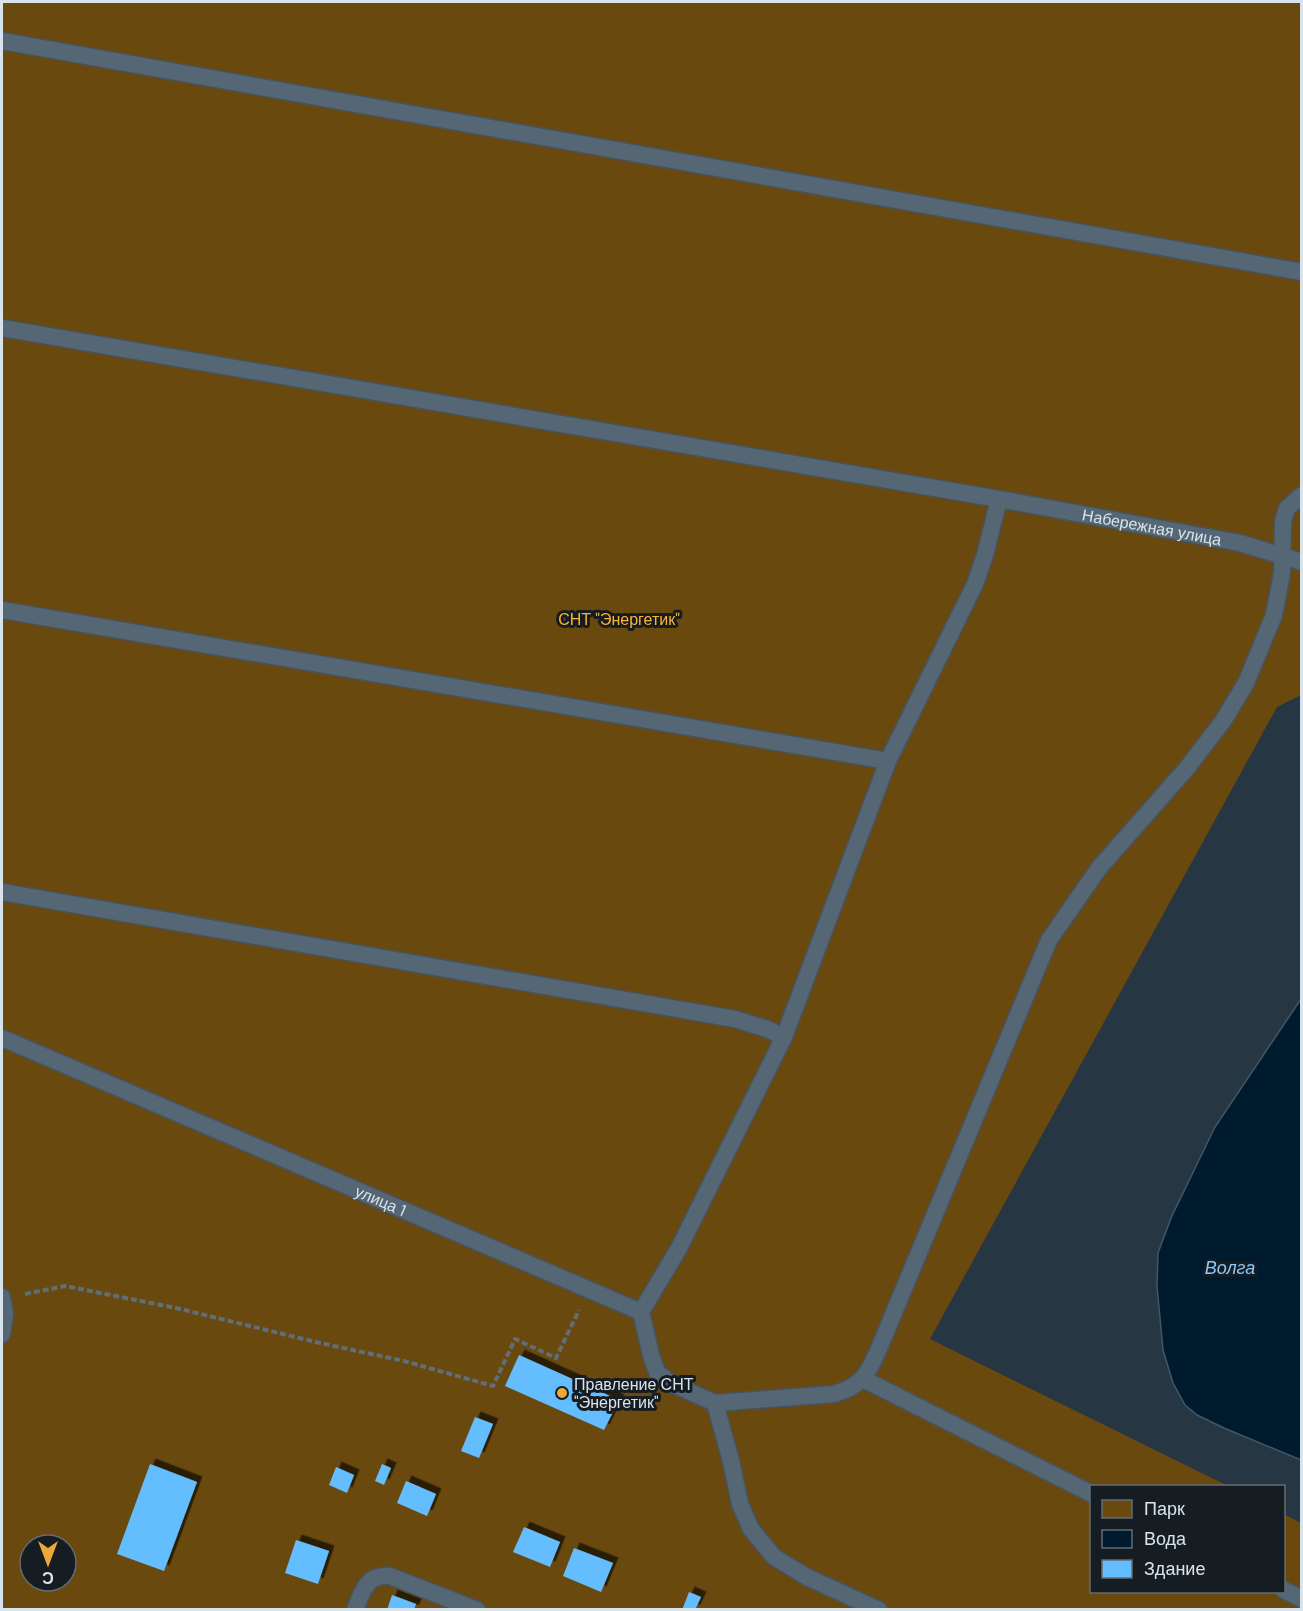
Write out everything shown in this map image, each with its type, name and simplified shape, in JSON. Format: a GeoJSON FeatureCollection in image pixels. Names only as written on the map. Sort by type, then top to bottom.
{"type":"FeatureCollection","features":[{"type":"Feature","properties":{"kind":"lane"},"geometry":{"type":"LineString","coordinates":[[2,41],[1302,272]]}},
{"type":"Feature","properties":{"kind":"lane","name":"Набережная улица"},"geometry":{"type":"LineString","coordinates":[[2,328],[999,499],[1240,543],[1302,562]]}},
{"type":"Feature","properties":{"kind":"lane"},"geometry":{"type":"LineString","coordinates":[[999,499],[975,584],[888,761],[784,1037],[679,1248],[641,1311],[657,1372],[670,1383],[716,1403],[834,1394],[851,1389],[863,1379],[880,1346],[1049,940],[1099,868],[1187,768],[1223,721],[1246,683],[1274,615],[1282,573],[1283,521],[1287,508],[1302,495]]}},
{"type":"Feature","properties":{"kind":"lane"},"geometry":{"type":"LineString","coordinates":[[2,609],[888,761]]}},
{"type":"Feature","properties":{"kind":"lane"},"geometry":{"type":"LineString","coordinates":[[2,892],[735,1019],[760,1026],[784,1037]]}},
{"type":"Feature","properties":{"kind":"lane","name":"улица 1"},"geometry":{"type":"LineString","coordinates":[[2,1038],[641,1311]]}},
{"type":"Feature","properties":{"kind":"lane"},"geometry":{"type":"LineString","coordinates":[[2,1298],[5,1314],[2,1334]]}},
{"type":"Feature","properties":{"kind":"lane"},"geometry":{"type":"LineString","coordinates":[[863,1379],[1090,1493]]}},
{"type":"Feature","properties":{"kind":"lane"},"geometry":{"type":"LineString","coordinates":[[716,1403],[740,1504],[751,1529],[774,1557],[807,1577],[879,1610]]}},
{"type":"Feature","properties":{"kind":"lane"},"geometry":{"type":"LineString","coordinates":[[355,1610],[367,1582],[382,1575],[390,1576],[477,1610]]}},
{"type":"Feature","properties":{"kind":"lane"},"geometry":{"type":"LineString","coordinates":[[1285,1590],[1302,1599]]}},
{"type":"Feature","properties":{"kind":"path"},"geometry":{"type":"LineString","coordinates":[[2,1298],[65,1286],[176,1308],[320,1344],[404,1361],[493,1386],[515,1339],[556,1358],[588,1290]]}},
{"type":"Feature","properties":{"kind":"green space","name":"СНТ \"Энергетик\""},"geometry":{"type":"Polygon","coordinates":[[[2,2],[1301,2],[1301,695],[1277,707],[930,1339],[1226,1485],[1090,1485],[1090,1593],[1285,1593],[1285,1515],[1301,1523],[1301,1609],[2,1610],[2,2]]]}},
{"type":"Feature","properties":{"kind":"water","name":"Волга"},"geometry":{"type":"Polygon","coordinates":[[[1301,999],[1301,1460],[1224,1428],[1197,1415],[1185,1405],[1173,1383],[1163,1350],[1157,1286],[1158,1253],[1171,1218],[1215,1127],[1301,999]]]}},
{"type":"Feature","properties":{"kind":"building","name":"Правление СНТ \"Энергетик\""},"geometry":{"type":"Polygon","coordinates":[[[519,1355],[619,1400],[604,1430],[505,1386],[519,1355]]]}},
{"type":"Feature","properties":{"kind":"building"},"geometry":{"type":"Polygon","coordinates":[[[475,1417],[493,1424],[479,1458],[461,1451],[475,1417]]]}},
{"type":"Feature","properties":{"kind":"building"},"geometry":{"type":"Polygon","coordinates":[[[150,1464],[197,1482],[164,1571],[117,1554],[150,1464]]]}},
{"type":"Feature","properties":{"kind":"building"},"geometry":{"type":"Polygon","coordinates":[[[382,1464],[391,1468],[384,1485],[375,1481],[382,1464]]]}},
{"type":"Feature","properties":{"kind":"building"},"geometry":{"type":"Polygon","coordinates":[[[336,1467],[354,1475],[347,1493],[329,1485],[336,1467]]]}},
{"type":"Feature","properties":{"kind":"building"},"geometry":{"type":"Polygon","coordinates":[[[406,1481],[436,1494],[427,1516],[397,1503],[406,1481]]]}},
{"type":"Feature","properties":{"kind":"building"},"geometry":{"type":"Polygon","coordinates":[[[524,1527],[560,1542],[550,1567],[513,1552],[524,1527]]]}},
{"type":"Feature","properties":{"kind":"building"},"geometry":{"type":"Polygon","coordinates":[[[296,1540],[329,1551],[318,1584],[285,1573],[296,1540]]]}},
{"type":"Feature","properties":{"kind":"building"},"geometry":{"type":"Polygon","coordinates":[[[574,1548],[613,1563],[601,1592],[563,1576],[574,1548]]]}},
{"type":"Feature","properties":{"kind":"building"},"geometry":{"type":"Polygon","coordinates":[[[689,1592],[701,1597],[695,1610],[682,1610],[689,1592]]]}},
{"type":"Feature","properties":{"kind":"building"},"geometry":{"type":"Polygon","coordinates":[[[392,1595],[416,1604],[414,1610],[387,1610],[392,1595]]]}},
{"type":"Feature","properties":{"kind":"place","name":"Правление СНТ \"Энергетик\""},"geometry":{"type":"Point","coordinates":[562,1393]}}]}
